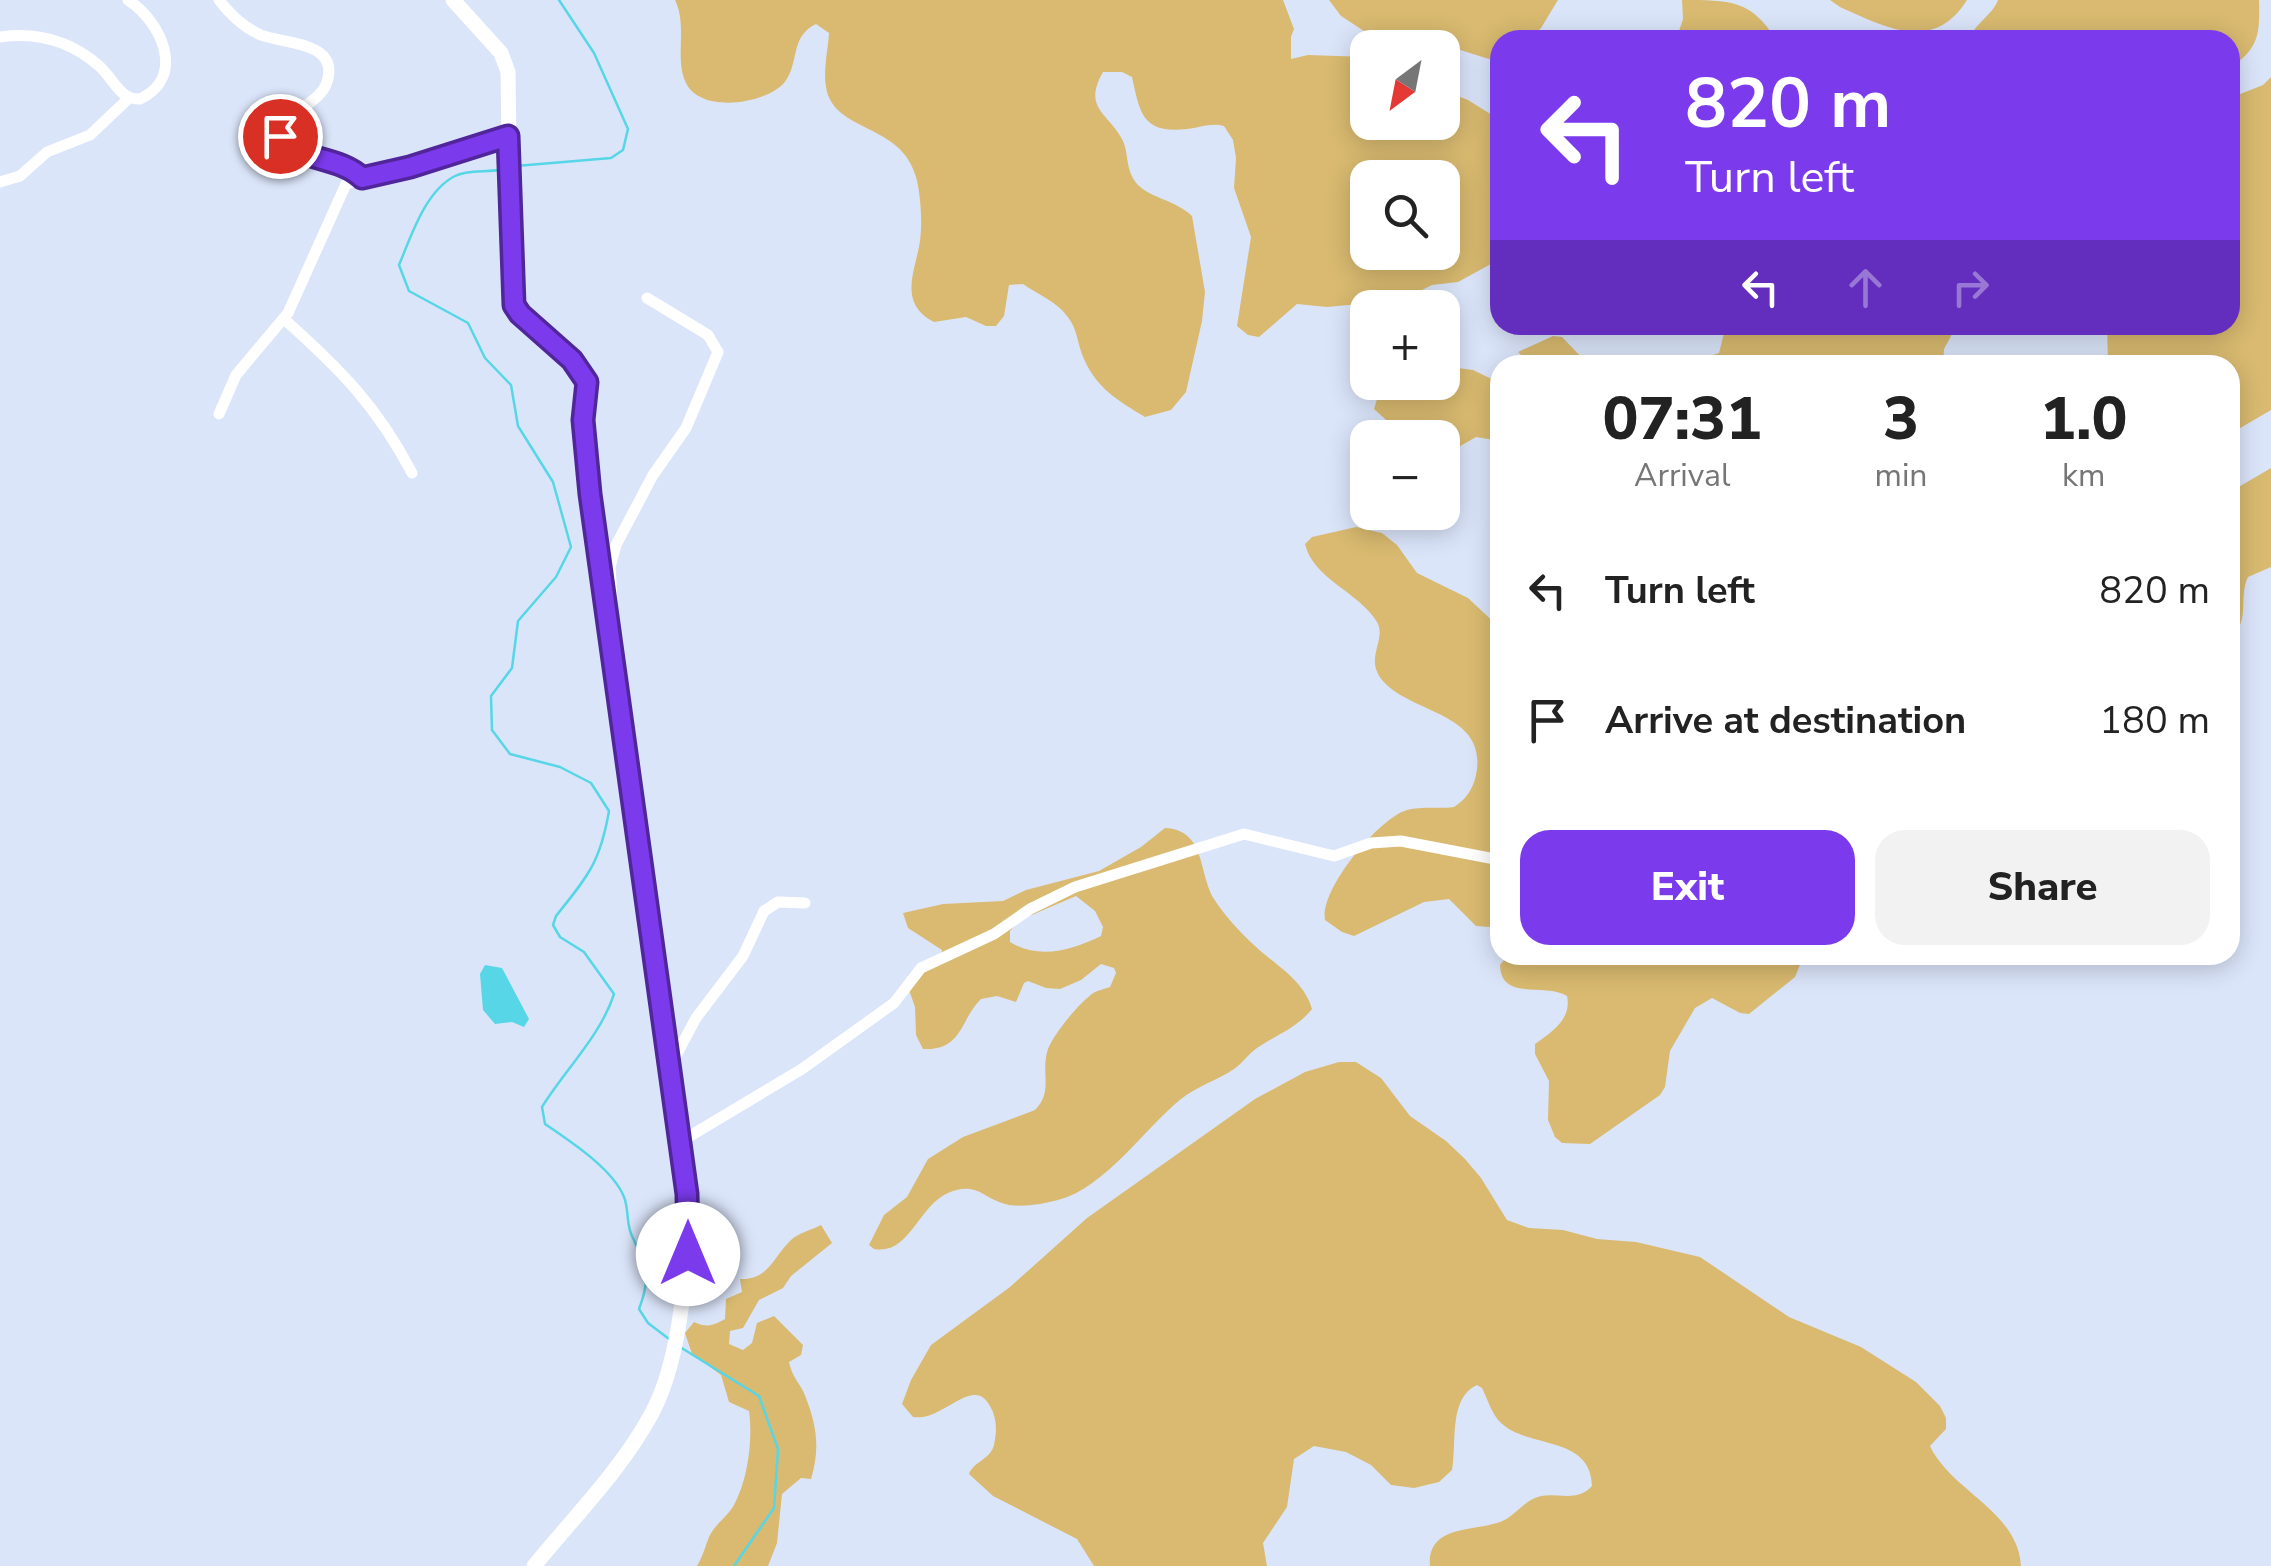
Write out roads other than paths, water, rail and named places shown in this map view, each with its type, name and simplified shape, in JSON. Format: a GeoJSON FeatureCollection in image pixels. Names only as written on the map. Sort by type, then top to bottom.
{"type":"FeatureCollection","features":[{"type":"Feature","properties":{"kind":"street"},"geometry":{"type":"LineString","coordinates":[[0,36],[32,34],[68,46],[99,65],[129,98],[140,99],[153,90],[162,76],[166,57],[158,28],[128,0]]}},
{"type":"Feature","properties":{"kind":"street"},"geometry":{"type":"LineString","coordinates":[[219,0],[250,30],[310,47],[325,58],[328,72],[324,88],[313,102],[287,121],[280,131],[280,140],[294,150],[345,164],[362,178]]}},
{"type":"Feature","properties":{"kind":"street"},"geometry":{"type":"LineString","coordinates":[[453,0],[506,62],[514,305],[572,360],[587,382],[584,434],[614,679],[687,1194],[688,1254],[672,1354],[659,1398],[636,1439],[534,1566]]}},
{"type":"Feature","properties":{"kind":"street"},"geometry":{"type":"LineString","coordinates":[[0,182],[20,176],[47,152],[90,134],[129,98]]}},
{"type":"Feature","properties":{"kind":"street"},"geometry":{"type":"LineString","coordinates":[[219,414],[236,375],[284,319],[341,190],[350,181],[508,136]]}},
{"type":"Feature","properties":{"kind":"street"},"geometry":{"type":"LineString","coordinates":[[614,679],[618,654],[610,575],[614,551],[653,476],[686,428],[718,352],[708,335],[647,298]]}},
{"type":"Feature","properties":{"kind":"street"},"geometry":{"type":"LineString","coordinates":[[284,319],[350,380],[388,431],[412,473]]}},
{"type":"Feature","properties":{"kind":"street"},"geometry":{"type":"LineString","coordinates":[[680,1142],[802,1069],[894,1002],[921,968],[994,934],[1030,909],[1076,887],[1244,834],[1334,856],[1390,841],[1490,858]]}},
{"type":"Feature","properties":{"kind":"street"},"geometry":{"type":"LineString","coordinates":[[670,1067],[696,1018],[743,956],[764,911],[778,902],[805,903]]}},
{"type":"Feature","properties":{"kind":"water"},"geometry":{"type":"Polygon","coordinates":[[[485,965],[502,968],[529,1019],[524,1027],[512,1022],[495,1024],[483,1010],[480,974],[485,965]]]}},
{"type":"Feature","properties":{"kind":"waterway"},"geometry":{"type":"LineString","coordinates":[[516,166],[611,158],[623,150],[628,129],[594,53],[559,0]]}},
{"type":"Feature","properties":{"kind":"waterway"},"geometry":{"type":"LineString","coordinates":[[504,169],[460,174],[444,183],[420,216],[399,265],[409,291],[468,323],[485,358],[511,385],[518,426],[553,482],[571,547],[556,577],[518,621],[512,668],[491,696],[492,730],[510,754],[560,767],[591,783],[609,811],[591,868],[553,925],[560,937],[584,952],[614,994],[592,1038],[542,1107],[545,1124],[590,1156],[618,1187],[646,1271],[639,1309],[648,1323],[669,1339]]}},
{"type":"Feature","properties":{"kind":"waterway"},"geometry":{"type":"LineString","coordinates":[[680,1347],[759,1396],[778,1449],[774,1508],[734,1566]]}}]}
